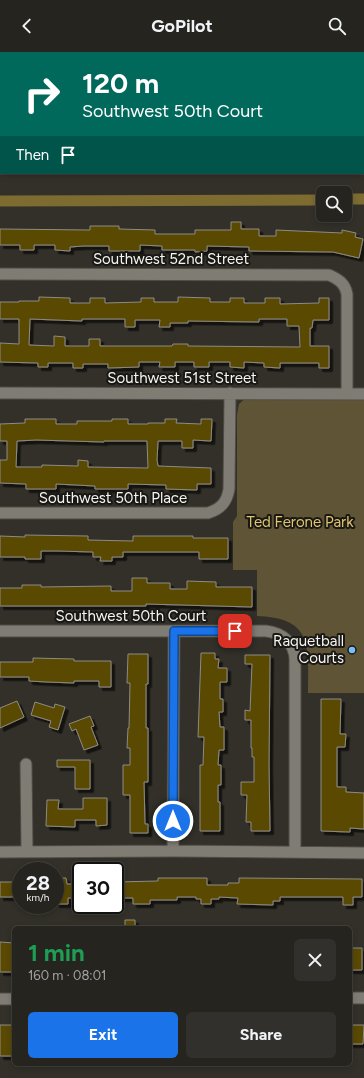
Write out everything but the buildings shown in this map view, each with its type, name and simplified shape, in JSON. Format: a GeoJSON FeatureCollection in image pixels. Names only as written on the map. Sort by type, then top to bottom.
{"type":"FeatureCollection","features":[{"type":"Feature","properties":{"kind":"street","name":"Southwest 52nd Street"},"geometry":{"type":"LineString","coordinates":[[0,274],[329,276],[340,281],[346,290],[348,298],[347,393]]}},
{"type":"Feature","properties":{"kind":"street","name":"Southwest 51st Street"},"geometry":{"type":"LineString","coordinates":[[0,393],[364,394]]}},
{"type":"Feature","properties":{"kind":"street","name":"Southwest 50th Place"},"geometry":{"type":"LineString","coordinates":[[0,513],[208,513],[215,511],[227,500],[229,488],[230,393]]}},
{"type":"Feature","properties":{"kind":"street","name":"Southwest 50th Court"},"geometry":{"type":"LineString","coordinates":[[0,631],[266,631],[273,632],[285,638],[292,647],[295,659],[295,852]]}},
{"type":"Feature","properties":{"kind":"street"},"geometry":{"type":"LineString","coordinates":[[173,851],[174,631]]}},
{"type":"Feature","properties":{"kind":"street"},"geometry":{"type":"LineString","coordinates":[[26,764],[27,852]]}},
{"type":"Feature","properties":{"kind":"street"},"geometry":{"type":"LineString","coordinates":[[0,852],[173,851],[364,853]]}},
{"type":"Feature","properties":{"kind":"street"},"geometry":{"type":"LineString","coordinates":[[0,998],[12,998]]}},
{"type":"Feature","properties":{"kind":"street"},"geometry":{"type":"LineString","coordinates":[[352,998],[364,998]]}},
{"type":"Feature","properties":{"kind":"green space","name":"Ted Ferone Park"},"geometry":{"type":"Polygon","coordinates":[[[247,397],[364,399],[364,693],[308,693],[308,662],[304,638],[298,629],[289,622],[276,618],[257,616],[257,570],[233,570],[233,522],[237,516],[237,415],[239,404],[247,397]]]}},
{"type":"Feature","properties":{"kind":"waterway"},"geometry":{"type":"LineString","coordinates":[[352,199],[364,199]]}},
{"type":"Feature","properties":{"kind":"waterway"},"geometry":{"type":"LineString","coordinates":[[0,201],[316,200]]}},
{"type":"Feature","properties":{"kind":"place","name":"Raquetball Courts"},"geometry":{"type":"Point","coordinates":[352,650]}},
{"type":"Feature","properties":{"kind":"route"},"geometry":{"type":"LineString","coordinates":[[173,821],[174,631],[235,631]]}}]}
